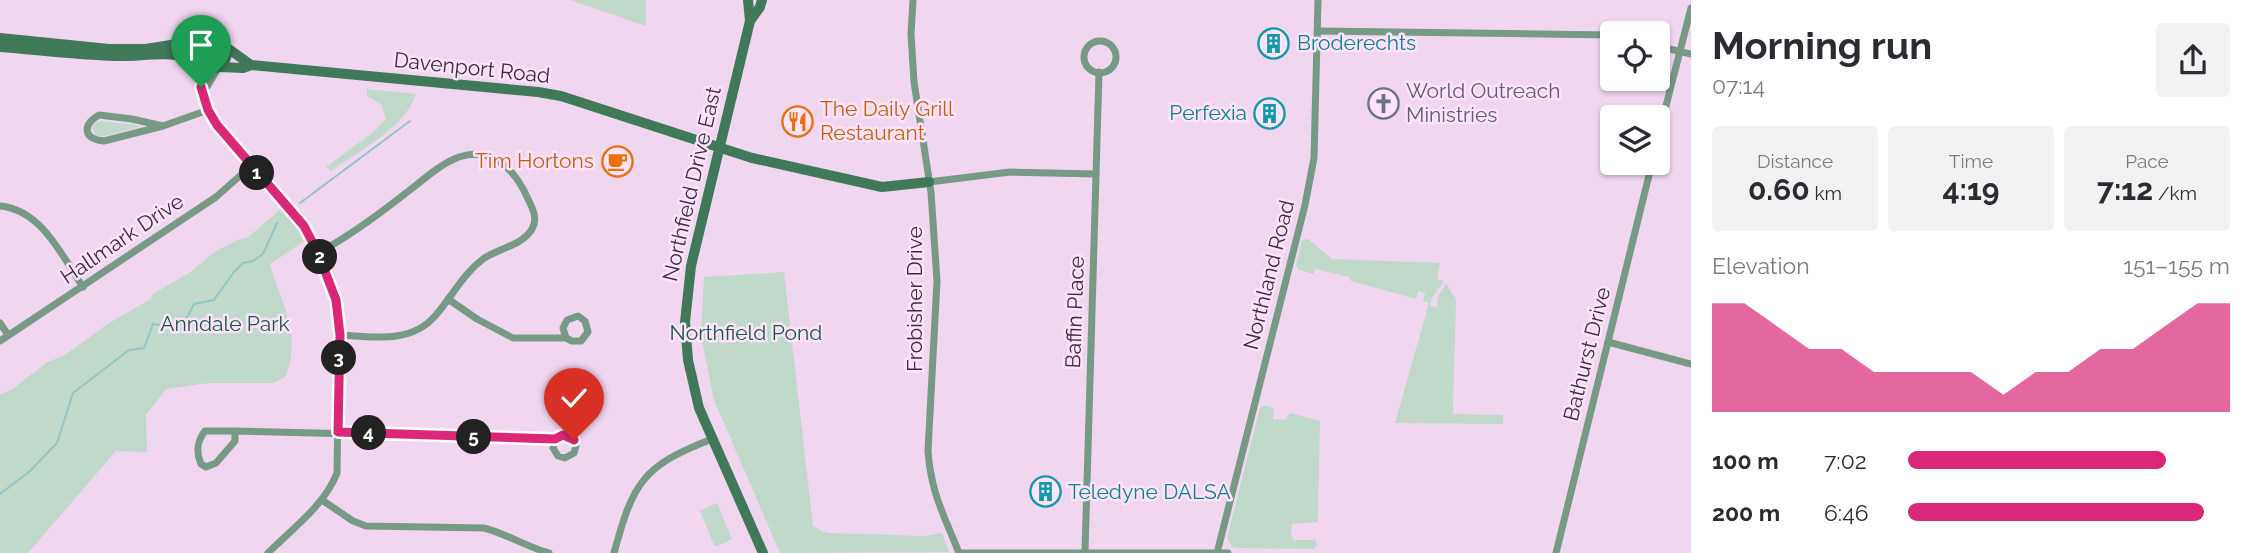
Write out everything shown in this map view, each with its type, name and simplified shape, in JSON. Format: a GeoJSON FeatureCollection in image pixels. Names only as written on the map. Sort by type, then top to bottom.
{"type":"FeatureCollection","features":[{"type":"Feature","properties":{"kind":"street","name":"Northfield Drive East"},"geometry":{"type":"LineString","coordinates":[[748,0],[750,21],[691,266],[685,322],[692,381],[699,408],[762,553]]}},
{"type":"Feature","properties":{"kind":"street","name":"Northfield Drive East"},"geometry":{"type":"LineString","coordinates":[[750,21],[762,0]]}},
{"type":"Feature","properties":{"kind":"street","name":"Frobisher Drive"},"geometry":{"type":"LineString","coordinates":[[913,0],[911,34],[914,82],[929,182],[937,281],[928,451],[930,476],[933,491],[959,553]]}},
{"type":"Feature","properties":{"kind":"street","name":"Northland Road"},"geometry":{"type":"LineString","coordinates":[[1217,553],[1302,217],[1314,158],[1318,0]]}},
{"type":"Feature","properties":{"kind":"street"},"geometry":{"type":"LineString","coordinates":[[1666,105],[1691,8]]}},
{"type":"Feature","properties":{"kind":"street"},"geometry":{"type":"LineString","coordinates":[[1318,32],[1600,35]]}},
{"type":"Feature","properties":{"kind":"street"},"geometry":{"type":"LineString","coordinates":[[0,38],[109,49],[146,49],[214,38],[251,65]]}},
{"type":"Feature","properties":{"kind":"street"},"geometry":{"type":"LineString","coordinates":[[201,40],[195,52],[199,80],[208,110],[217,125],[304,226],[318,253],[336,300],[340,335],[337,473],[330,489],[321,500],[268,553]]}},
{"type":"Feature","properties":{"kind":"street","name":"Baffin Place"},"geometry":{"type":"LineString","coordinates":[[1101,41],[1114,48],[1116,59],[1109,70],[1099,72],[1088,67],[1084,56],[1091,43],[1101,41]]}},
{"type":"Feature","properties":{"kind":"street"},"geometry":{"type":"LineString","coordinates":[[0,47],[113,56],[177,54],[207,69],[219,67]]}},
{"type":"Feature","properties":{"kind":"street"},"geometry":{"type":"LineString","coordinates":[[204,92],[227,56],[226,47]]}},
{"type":"Feature","properties":{"kind":"street"},"geometry":{"type":"LineString","coordinates":[[1670,49],[1691,54]]}},
{"type":"Feature","properties":{"kind":"street","name":"Davenport Road"},"geometry":{"type":"LineString","coordinates":[[219,67],[243,68],[251,65],[561,96],[752,158],[874,186],[896,187],[1010,172],[1096,174]]}},
{"type":"Feature","properties":{"kind":"street","name":"Baffin Place"},"geometry":{"type":"LineString","coordinates":[[1085,552],[1099,72]]}},
{"type":"Feature","properties":{"kind":"street"},"geometry":{"type":"LineString","coordinates":[[163,126],[99,115],[89,122],[87,128],[94,140],[104,141],[163,126],[208,110]]}},
{"type":"Feature","properties":{"kind":"street"},"geometry":{"type":"LineString","coordinates":[[318,253],[351,234],[457,158],[481,154],[498,160],[511,170],[534,211],[533,228],[521,240],[491,253],[471,268],[433,318],[419,329],[405,335],[387,337],[340,335]]}},
{"type":"Feature","properties":{"kind":"street","name":"Hallmark Drive"},"geometry":{"type":"LineString","coordinates":[[0,341],[216,197],[251,166]]}},
{"type":"Feature","properties":{"kind":"street","name":"Bathurst Drive"},"geometry":{"type":"LineString","coordinates":[[1556,553],[1649,175]]}},
{"type":"Feature","properties":{"kind":"street"},"geometry":{"type":"LineString","coordinates":[[0,206],[22,212],[35,221],[48,235],[83,287]]}},
{"type":"Feature","properties":{"kind":"street"},"geometry":{"type":"LineString","coordinates":[[448,299],[477,319],[513,338],[566,338]]}},
{"type":"Feature","properties":{"kind":"street"},"geometry":{"type":"LineString","coordinates":[[0,323],[8,335]]}},
{"type":"Feature","properties":{"kind":"street"},"geometry":{"type":"LineString","coordinates":[[1608,342],[1691,364]]}},
{"type":"Feature","properties":{"kind":"street"},"geometry":{"type":"LineString","coordinates":[[235,431],[235,441],[216,463],[206,467],[201,464],[198,444],[205,431],[235,431],[338,432],[555,439]]}},
{"type":"Feature","properties":{"kind":"street"},"geometry":{"type":"LineString","coordinates":[[614,553],[626,508],[644,477],[662,461],[712,439]]}},
{"type":"Feature","properties":{"kind":"street"},"geometry":{"type":"LineString","coordinates":[[321,500],[366,526],[484,528],[549,553]]}},
{"type":"Feature","properties":{"kind":"street"},"geometry":{"type":"LineString","coordinates":[[959,553],[1228,553]]}},
{"type":"Feature","properties":{"kind":"green space"},"geometry":{"type":"Polygon","coordinates":[[[570,0],[646,0],[646,26],[570,0]]]}},
{"type":"Feature","properties":{"kind":"green space"},"geometry":{"type":"Polygon","coordinates":[[[367,89],[416,94],[411,106],[392,128],[331,171],[326,167],[371,134],[386,119],[381,104],[367,96],[367,89]]]}},
{"type":"Feature","properties":{"kind":"green space"},"geometry":{"type":"Polygon","coordinates":[[[101,121],[143,126],[101,137],[92,129],[94,124],[101,121]]]}},
{"type":"Feature","properties":{"kind":"green space","name":"Anndale Park"},"geometry":{"type":"Polygon","coordinates":[[[282,208],[306,240],[270,264],[291,334],[292,348],[285,377],[274,383],[209,383],[166,389],[146,415],[147,452],[116,451],[28,553],[0,553],[0,395],[11,390],[46,363],[65,355],[109,323],[151,299],[153,294],[192,271],[213,253],[248,237],[282,208]]]}},
{"type":"Feature","properties":{"kind":"green space"},"geometry":{"type":"Polygon","coordinates":[[[1308,239],[1332,259],[1440,263],[1437,279],[1444,281],[1432,298],[1430,306],[1437,307],[1438,296],[1446,284],[1456,299],[1453,414],[1503,415],[1503,424],[1395,423],[1429,303],[1423,301],[1425,293],[1418,291],[1416,299],[1351,281],[1349,277],[1316,269],[1313,274],[1299,270],[1296,266],[1302,240],[1308,239]]]}},
{"type":"Feature","properties":{"kind":"green space","name":"Northfield Pond"},"geometry":{"type":"Polygon","coordinates":[[[784,272],[813,526],[827,533],[925,536],[942,533],[949,552],[780,553],[714,400],[701,336],[704,277],[784,272]]]}},
{"type":"Feature","properties":{"kind":"green space"},"geometry":{"type":"Polygon","coordinates":[[[1266,405],[1274,409],[1273,419],[1285,420],[1290,413],[1320,421],[1318,522],[1292,524],[1291,535],[1294,540],[1315,540],[1317,545],[1314,549],[1239,548],[1232,547],[1227,538],[1260,408],[1266,405]]]}},
{"type":"Feature","properties":{"kind":"green space"},"geometry":{"type":"Polygon","coordinates":[[[717,503],[732,539],[715,547],[700,511],[717,503]]]}},
{"type":"Feature","properties":{"kind":"waterway"},"geometry":{"type":"LineString","coordinates":[[300,203],[410,121]]}},
{"type":"Feature","properties":{"kind":"waterway"},"geometry":{"type":"LineString","coordinates":[[0,494],[29,472],[57,443],[73,393],[129,350],[144,348],[153,324],[177,327],[185,321],[194,304],[214,300],[243,263],[253,261],[263,254],[277,223]]}},
{"type":"Feature","properties":{"kind":"place","name":"Broderechts"},"geometry":{"type":"Point","coordinates":[1274,43]}},
{"type":"Feature","properties":{"kind":"place","name":"World Outreach Ministries"},"geometry":{"type":"Point","coordinates":[1383,103]}},
{"type":"Feature","properties":{"kind":"place","name":"Perfexia"},"geometry":{"type":"Point","coordinates":[1270,113]}},
{"type":"Feature","properties":{"kind":"place","name":"The Daily Grill Restaurant"},"geometry":{"type":"Point","coordinates":[797,121]}},
{"type":"Feature","properties":{"kind":"place","name":"Tim Hortons"},"geometry":{"type":"Point","coordinates":[617,161]}},
{"type":"Feature","properties":{"kind":"place","name":"Teledyne DALSA"},"geometry":{"type":"Point","coordinates":[1045,492]}},
{"type":"Feature","properties":{"kind":"route"},"geometry":{"type":"LineString","coordinates":[[201,87],[208,110],[217,125],[304,226],[318,253],[336,300],[340,335],[338,432],[555,439],[567,435],[574,440]]}}]}
